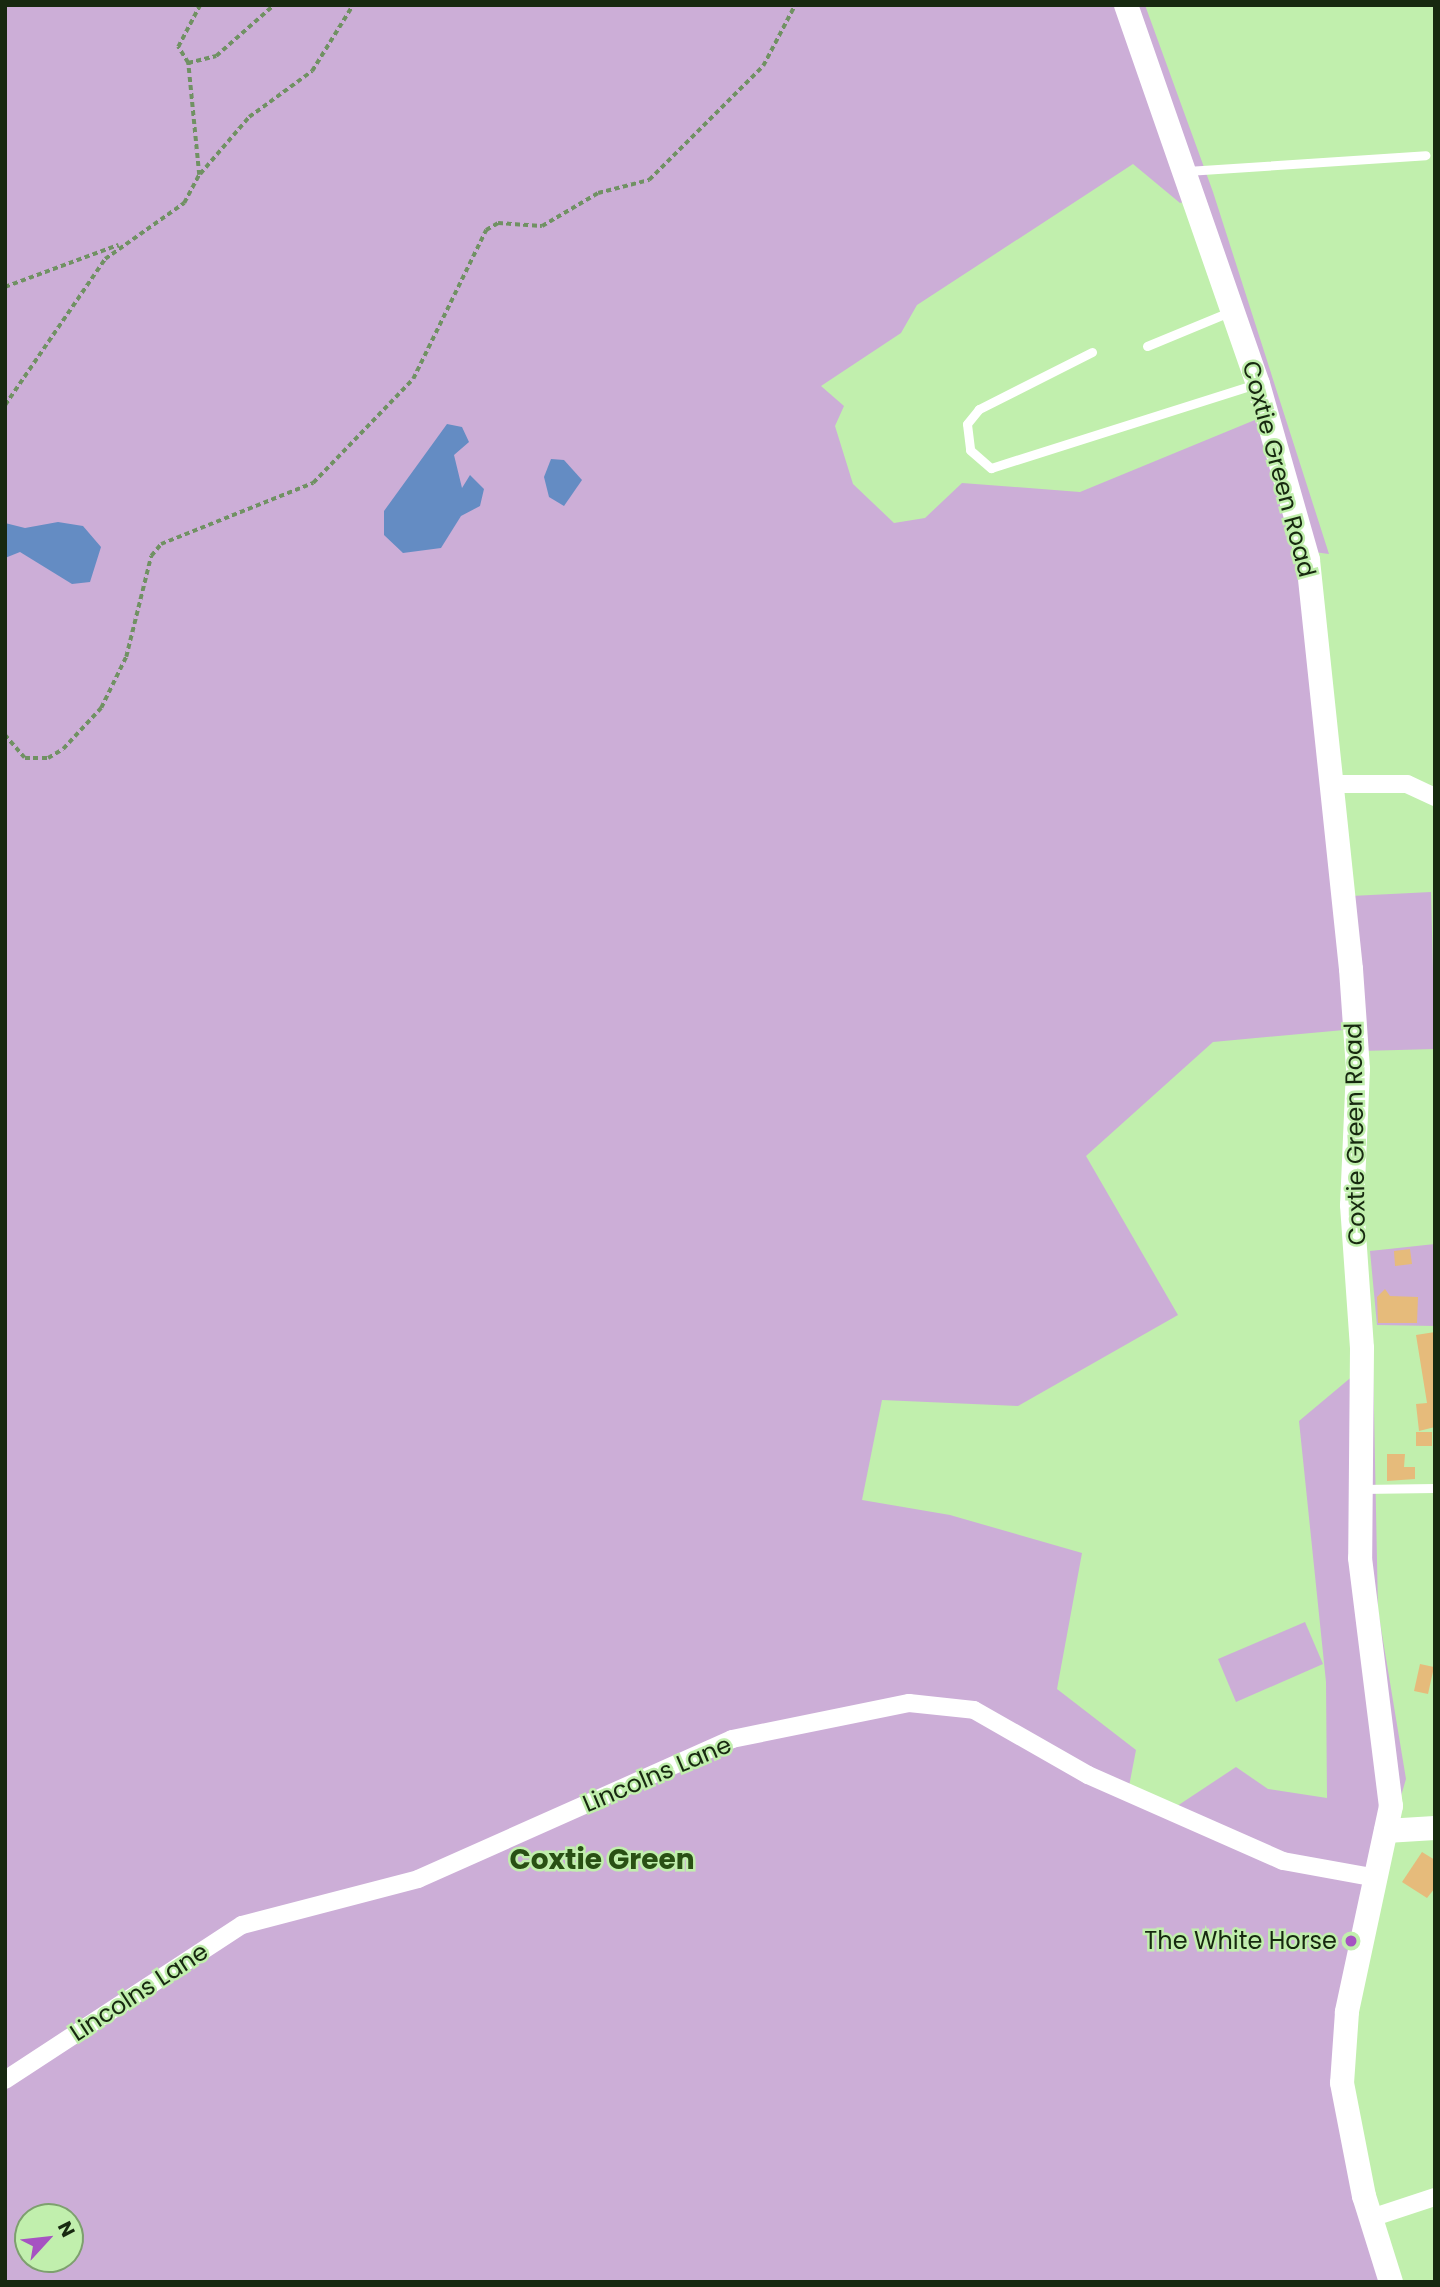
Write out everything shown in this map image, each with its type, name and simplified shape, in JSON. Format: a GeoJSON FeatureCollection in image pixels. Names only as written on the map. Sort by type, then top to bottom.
{"type":"FeatureCollection","features":[{"type":"Feature","properties":{"kind":"street","name":"Coxtie Green Road"},"geometry":{"type":"LineString","coordinates":[[1126,5],[1187,171],[1258,384],[1308,561],[1358,1069],[1352,1205],[1362,1348],[1360,1558],[1387,1751],[1386,1831],[1347,2012],[1342,2083],[1371,2218],[1391,2282]]}},
{"type":"Feature","properties":{"kind":"street"},"geometry":{"type":"LineString","coordinates":[[1331,784],[1380,781],[1435,797]]}},
{"type":"Feature","properties":{"kind":"street","name":"Lincolns Lane"},"geometry":{"type":"LineString","coordinates":[[5,2080],[242,1925],[418,1879],[733,1739],[909,1703],[974,1710],[1088,1775],[1283,1861],[1377,1878]]}},
{"type":"Feature","properties":{"kind":"street"},"geometry":{"type":"LineString","coordinates":[[1386,1831],[1435,1828]]}},
{"type":"Feature","properties":{"kind":"street"},"geometry":{"type":"LineString","coordinates":[[1371,2218],[1435,2197]]}},
{"type":"Feature","properties":{"kind":"lane"},"geometry":{"type":"LineString","coordinates":[[1187,171],[1425,155]]}},
{"type":"Feature","properties":{"kind":"lane"},"geometry":{"type":"LineString","coordinates":[[1147,346],[1234,311]]}},
{"type":"Feature","properties":{"kind":"lane"},"geometry":{"type":"LineString","coordinates":[[1092,352],[979,410],[967,424],[970,450],[991,468],[1258,384]]}},
{"type":"Feature","properties":{"kind":"lane"},"geometry":{"type":"LineString","coordinates":[[1359,1489],[1435,1488]]}},
{"type":"Feature","properties":{"kind":"path"},"geometry":{"type":"LineString","coordinates":[[199,176],[188,63],[179,55],[180,39],[200,5]]}},
{"type":"Feature","properties":{"kind":"path"},"geometry":{"type":"LineString","coordinates":[[188,63],[216,56],[274,5]]}},
{"type":"Feature","properties":{"kind":"path"},"geometry":{"type":"LineString","coordinates":[[5,287],[120,244],[184,202],[199,176],[249,117],[312,71],[353,5]]}},
{"type":"Feature","properties":{"kind":"path"},"geometry":{"type":"LineString","coordinates":[[5,735],[25,758],[48,758],[63,749],[101,708],[126,657],[151,556],[161,544],[313,483],[413,379],[486,230],[499,223],[542,226],[598,193],[649,180],[763,66],[795,5]]}},
{"type":"Feature","properties":{"kind":"path"},"geometry":{"type":"LineString","coordinates":[[5,405],[84,286],[120,244]]}},
{"type":"Feature","properties":{"kind":"shaded area"},"geometry":{"type":"Polygon","coordinates":[[[5,5],[1145,5],[1213,192],[1329,554],[1306,551],[1355,1029],[1213,1042],[1086,1156],[1178,1315],[1018,1406],[882,1400],[862,1500],[950,1515],[1082,1553],[1057,1689],[1136,1750],[1127,1797],[1162,1816],[1236,1767],[1268,1789],[1327,1798],[1326,1682],[1299,1421],[1373,1359],[1378,1610],[1406,1779],[1377,1878],[1343,2103],[1391,2282],[5,2282],[5,5]],[[1133,164],[917,305],[901,333],[821,386],[844,406],[835,426],[853,484],[894,523],[925,518],[962,483],[1080,492],[1267,415],[1195,198],[1180,203],[1133,164]]]}},
{"type":"Feature","properties":{"kind":"shaded area"},"geometry":{"type":"Polygon","coordinates":[[[1431,892],[1435,1049],[1361,1051],[1351,896],[1431,892]]]}},
{"type":"Feature","properties":{"kind":"shaded area"},"geometry":{"type":"Polygon","coordinates":[[[1435,1244],[1435,1326],[1377,1325],[1370,1251],[1435,1244]]]}},
{"type":"Feature","properties":{"kind":"shaded area"},"geometry":{"type":"Polygon","coordinates":[[[1305,1622],[1323,1664],[1236,1702],[1218,1659],[1305,1622]]]}},
{"type":"Feature","properties":{"kind":"water"},"geometry":{"type":"Polygon","coordinates":[[[447,424],[462,427],[469,442],[454,455],[462,488],[470,475],[484,489],[480,506],[461,516],[441,548],[403,553],[384,535],[384,511],[447,424]]]}},
{"type":"Feature","properties":{"kind":"water"},"geometry":{"type":"Polygon","coordinates":[[[551,459],[564,460],[582,480],[564,506],[549,497],[544,477],[551,459]]]}},
{"type":"Feature","properties":{"kind":"water"},"geometry":{"type":"Polygon","coordinates":[[[58,522],[83,526],[101,547],[90,582],[72,584],[20,552],[5,558],[5,523],[25,528],[58,522]]]}},
{"type":"Feature","properties":{"kind":"building"},"geometry":{"type":"Polygon","coordinates":[[[1410,1249],[1412,1264],[1395,1266],[1394,1251],[1410,1249]]]}},
{"type":"Feature","properties":{"kind":"building"},"geometry":{"type":"Polygon","coordinates":[[[1385,1289],[1390,1296],[1418,1297],[1417,1323],[1378,1323],[1377,1297],[1385,1289]]]}},
{"type":"Feature","properties":{"kind":"building"},"geometry":{"type":"Polygon","coordinates":[[[1435,1332],[1435,1427],[1419,1431],[1416,1404],[1427,1403],[1416,1335],[1435,1332]]]}},
{"type":"Feature","properties":{"kind":"building"},"geometry":{"type":"Polygon","coordinates":[[[1416,1432],[1432,1432],[1432,1446],[1416,1446],[1416,1432]]]}},
{"type":"Feature","properties":{"kind":"building"},"geometry":{"type":"Polygon","coordinates":[[[1387,1454],[1405,1454],[1404,1467],[1415,1467],[1415,1479],[1387,1481],[1387,1454]]]}},
{"type":"Feature","properties":{"kind":"building"},"geometry":{"type":"Polygon","coordinates":[[[1420,1664],[1434,1667],[1428,1694],[1414,1691],[1420,1664]]]}},
{"type":"Feature","properties":{"kind":"building"},"geometry":{"type":"Polygon","coordinates":[[[1422,1852],[1435,1860],[1435,1888],[1427,1898],[1402,1882],[1422,1852]]]}},
{"type":"Feature","properties":{"kind":"place","name":"The White Horse"},"geometry":{"type":"Point","coordinates":[1351,1941]}},
{"type":"Feature","properties":{"kind":"district","name":"Coxtie Green"},"geometry":{"type":"Point","coordinates":[602,1860]}}]}
